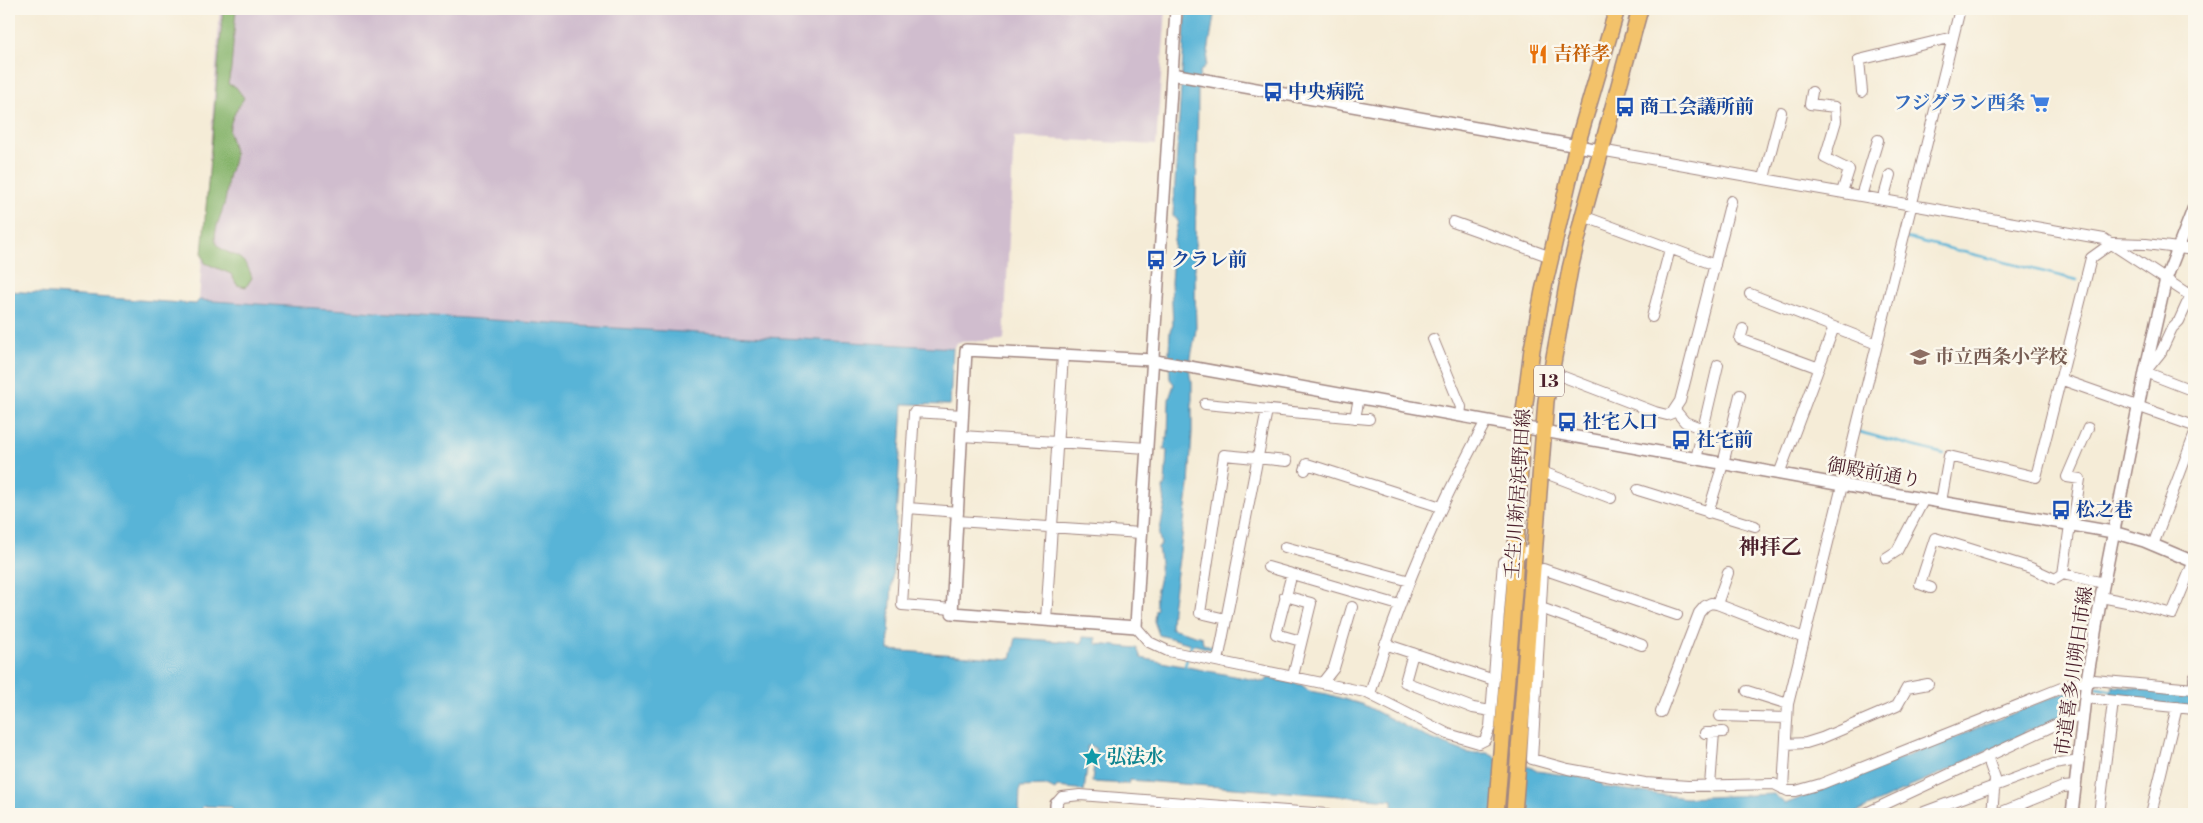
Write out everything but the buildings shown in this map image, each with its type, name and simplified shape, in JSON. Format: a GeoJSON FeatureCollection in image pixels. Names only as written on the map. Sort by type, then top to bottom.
{"type":"FeatureCollection","features":[{"type":"Feature","properties":{"kind":"main road","name":"壬生川新居浜野田線"},"geometry":{"type":"LineString","coordinates":[[1496,814],[1514,591],[1522,427],[1532,349],[1577,145],[1618,9]]}},
{"type":"Feature","properties":{"kind":"main road","name":"壬生川新居浜野田線"},"geometry":{"type":"LineString","coordinates":[[1514,814],[1517,763],[1536,592],[1534,548],[1546,401],[1570,269],[1600,150],[1640,9]]}},
{"type":"Feature","properties":{"kind":"street"},"geometry":{"type":"LineString","coordinates":[[1136,627],[1147,448],[1157,361],[1175,74],[1176,9]]}},
{"type":"Feature","properties":{"kind":"street"},"geometry":{"type":"LineString","coordinates":[[1783,789],[1788,704],[1960,9]]}},
{"type":"Feature","properties":{"kind":"street"},"geometry":{"type":"LineString","coordinates":[[1862,92],[1859,60],[1953,37]]}},
{"type":"Feature","properties":{"kind":"street"},"geometry":{"type":"LineString","coordinates":[[1175,74],[2092,236],[2112,243],[2166,279],[2193,294],[2179,321],[2172,328],[2161,352],[2145,372],[2194,391]]}},
{"type":"Feature","properties":{"kind":"street"},"geometry":{"type":"LineString","coordinates":[[1812,92],[1810,104],[1835,107],[1836,121],[1825,158],[1849,170],[1842,192]]}},
{"type":"Feature","properties":{"kind":"street"},"geometry":{"type":"LineString","coordinates":[[1764,178],[1780,112]]}},
{"type":"Feature","properties":{"kind":"street"},"geometry":{"type":"LineString","coordinates":[[1861,196],[1878,140]]}},
{"type":"Feature","properties":{"kind":"street"},"geometry":{"type":"LineString","coordinates":[[1883,200],[1890,175]]}},
{"type":"Feature","properties":{"kind":"street"},"geometry":{"type":"LineString","coordinates":[[1551,372],[1667,415],[1675,410],[1680,401],[1731,201]]}},
{"type":"Feature","properties":{"kind":"street","name":"市道喜多川朔日市線"},"geometry":{"type":"LineString","coordinates":[[2072,814],[2087,680],[2138,405],[2166,279],[2194,207]]}},
{"type":"Feature","properties":{"kind":"street"},"geometry":{"type":"LineString","coordinates":[[1583,216],[1714,265]]}},
{"type":"Feature","properties":{"kind":"street"},"geometry":{"type":"LineString","coordinates":[[1453,222],[1551,257]]}},
{"type":"Feature","properties":{"kind":"street"},"geometry":{"type":"LineString","coordinates":[[1941,502],[1949,456],[2036,477],[2091,258],[2112,243],[2146,244],[2194,250]]}},
{"type":"Feature","properties":{"kind":"street"},"geometry":{"type":"LineString","coordinates":[[1652,317],[1670,249]]}},
{"type":"Feature","properties":{"kind":"street"},"geometry":{"type":"LineString","coordinates":[[1750,294],[1877,344]]}},
{"type":"Feature","properties":{"kind":"street"},"geometry":{"type":"LineString","coordinates":[[1779,474],[1834,327]]}},
{"type":"Feature","properties":{"kind":"street"},"geometry":{"type":"LineString","coordinates":[[1743,329],[1740,339],[1819,368]]}},
{"type":"Feature","properties":{"kind":"street"},"geometry":{"type":"LineString","coordinates":[[1433,339],[1461,407],[1460,416]]}},
{"type":"Feature","properties":{"kind":"street","name":"御殿前通り"},"geometry":{"type":"LineString","coordinates":[[962,415],[966,350],[1157,361],[1723,464],[2113,532],[2194,562]]}},
{"type":"Feature","properties":{"kind":"street"},"geometry":{"type":"LineString","coordinates":[[1046,620],[1063,355]]}},
{"type":"Feature","properties":{"kind":"street"},"geometry":{"type":"LineString","coordinates":[[1696,459],[1718,365]]}},
{"type":"Feature","properties":{"kind":"street"},"geometry":{"type":"LineString","coordinates":[[2060,380],[2138,405],[2194,426]]}},
{"type":"Feature","properties":{"kind":"street"},"geometry":{"type":"LineString","coordinates":[[1708,513],[1723,464],[1740,395]]}},
{"type":"Feature","properties":{"kind":"street"},"geometry":{"type":"LineString","coordinates":[[1355,418],[1359,398]]}},
{"type":"Feature","properties":{"kind":"street"},"geometry":{"type":"LineString","coordinates":[[1205,404],[1369,419]]}},
{"type":"Feature","properties":{"kind":"street"},"geometry":{"type":"LineString","coordinates":[[1218,661],[1256,456],[1267,410]]}},
{"type":"Feature","properties":{"kind":"street"},"geometry":{"type":"LineString","coordinates":[[1675,410],[1685,422],[1703,429]]}},
{"type":"Feature","properties":{"kind":"street"},"geometry":{"type":"LineString","coordinates":[[952,609],[902,606],[914,412],[962,415],[952,613],[1136,627],[1150,642],[1168,651],[1323,682],[1370,694],[1448,734],[1479,743],[1486,740],[1489,734],[1503,562],[1516,558],[1534,548]]}},
{"type":"Feature","properties":{"kind":"street"},"geometry":{"type":"LineString","coordinates":[[1370,694],[1399,605],[1457,472],[1486,421]]}},
{"type":"Feature","properties":{"kind":"street"},"geometry":{"type":"LineString","coordinates":[[2063,574],[2080,479],[2067,476],[2088,428]]}},
{"type":"Feature","properties":{"kind":"street"},"geometry":{"type":"LineString","coordinates":[[962,436],[1147,448]]}},
{"type":"Feature","properties":{"kind":"street"},"geometry":{"type":"LineString","coordinates":[[2152,545],[2194,436]]}},
{"type":"Feature","properties":{"kind":"street"},"geometry":{"type":"LineString","coordinates":[[1226,619],[1200,613],[1224,454],[1256,456],[1287,461]]}},
{"type":"Feature","properties":{"kind":"street"},"geometry":{"type":"LineString","coordinates":[[1305,470],[1307,464],[1442,507]]}},
{"type":"Feature","properties":{"kind":"street"},"geometry":{"type":"LineString","coordinates":[[1540,471],[1611,498]]}},
{"type":"Feature","properties":{"kind":"street"},"geometry":{"type":"LineString","coordinates":[[1638,490],[1755,526]]}},
{"type":"Feature","properties":{"kind":"street"},"geometry":{"type":"LineString","coordinates":[[1886,558],[1897,552],[1924,499]]}},
{"type":"Feature","properties":{"kind":"street"},"geometry":{"type":"LineString","coordinates":[[908,508],[1052,527],[1141,533]]}},
{"type":"Feature","properties":{"kind":"street"},"geometry":{"type":"LineString","coordinates":[[1931,588],[1920,584],[1935,538],[2031,568],[2055,579],[2063,574],[2104,583]]}},
{"type":"Feature","properties":{"kind":"street"},"geometry":{"type":"LineString","coordinates":[[1285,547],[1410,582]]}},
{"type":"Feature","properties":{"kind":"street"},"geometry":{"type":"LineString","coordinates":[[2101,597],[2172,614],[2194,562]]}},
{"type":"Feature","properties":{"kind":"street"},"geometry":{"type":"LineString","coordinates":[[1268,567],[1399,605]]}},
{"type":"Feature","properties":{"kind":"street"},"geometry":{"type":"LineString","coordinates":[[1677,615],[1543,569],[1536,592],[1541,608],[1532,759],[1568,769],[1645,783],[1710,786],[1774,784],[1783,789],[1796,791],[1808,789],[2066,686],[2087,680],[2194,689]]}},
{"type":"Feature","properties":{"kind":"street"},"geometry":{"type":"LineString","coordinates":[[1717,604],[1728,573]]}},
{"type":"Feature","properties":{"kind":"street"},"geometry":{"type":"LineString","coordinates":[[1290,581],[1276,634],[1301,641]]}},
{"type":"Feature","properties":{"kind":"street"},"geometry":{"type":"LineString","coordinates":[[1514,591],[1536,592]]}},
{"type":"Feature","properties":{"kind":"street"},"geometry":{"type":"LineString","coordinates":[[1286,596],[1310,603],[1293,676]]}},
{"type":"Feature","properties":{"kind":"street"},"geometry":{"type":"LineString","coordinates":[[1661,712],[1699,613],[1705,606],[1711,603],[1717,604],[1804,638]]}},
{"type":"Feature","properties":{"kind":"street"},"geometry":{"type":"LineString","coordinates":[[1323,682],[1334,668],[1352,607]]}},
{"type":"Feature","properties":{"kind":"street"},"geometry":{"type":"LineString","coordinates":[[1541,608],[1642,645]]}},
{"type":"Feature","properties":{"kind":"street"},"geometry":{"type":"LineString","coordinates":[[1385,644],[1494,680]]}},
{"type":"Feature","properties":{"kind":"street"},"geometry":{"type":"LineString","coordinates":[[1413,653],[1405,682],[1473,708],[1491,711]]}},
{"type":"Feature","properties":{"kind":"street"},"geometry":{"type":"LineString","coordinates":[[1786,744],[1806,743],[1838,732],[1897,706],[1907,688],[1928,684]]}},
{"type":"Feature","properties":{"kind":"street"},"geometry":{"type":"LineString","coordinates":[[1747,691],[1788,704]]}},
{"type":"Feature","properties":{"kind":"street"},"geometry":{"type":"LineString","coordinates":[[2086,698],[2194,708]]}},
{"type":"Feature","properties":{"kind":"street"},"geometry":{"type":"LineString","coordinates":[[2099,814],[2113,702]]}},
{"type":"Feature","properties":{"kind":"street"},"geometry":{"type":"LineString","coordinates":[[2152,814],[2177,707]]}},
{"type":"Feature","properties":{"kind":"street"},"geometry":{"type":"LineString","coordinates":[[1720,716],[1787,718]]}},
{"type":"Feature","properties":{"kind":"street"},"geometry":{"type":"LineString","coordinates":[[1866,814],[2070,718],[2083,717]]}},
{"type":"Feature","properties":{"kind":"street"},"geometry":{"type":"LineString","coordinates":[[1710,786],[1714,732]]}},
{"type":"Feature","properties":{"kind":"street"},"geometry":{"type":"LineString","coordinates":[[1988,756],[1995,779],[1992,814]]}},
{"type":"Feature","properties":{"kind":"street"},"geometry":{"type":"LineString","coordinates":[[1919,814],[2054,764],[2079,760]]}},
{"type":"Feature","properties":{"kind":"street"},"geometry":{"type":"LineString","coordinates":[[1997,814],[2063,787],[2076,786]]}},
{"type":"Feature","properties":{"kind":"street"},"geometry":{"type":"LineString","coordinates":[[1056,809],[1062,797],[1080,795],[1322,814]]}},
{"type":"Feature","properties":{"kind":"shaded area"},"geometry":{"type":"Polygon","coordinates":[[[220,9],[1166,9],[1156,145],[1014,137],[1004,340],[958,342],[953,348],[581,326],[199,300],[220,9]]]}},
{"type":"Feature","properties":{"kind":"green space"},"geometry":{"type":"Polygon","coordinates":[[[223,9],[236,9],[228,84],[236,87],[244,98],[233,116],[230,127],[229,132],[234,150],[234,159],[215,238],[219,247],[239,258],[248,268],[252,278],[246,287],[237,285],[231,274],[205,263],[202,254],[223,9]]]}},
{"type":"Feature","properties":{"kind":"water"},"geometry":{"type":"Polygon","coordinates":[[[1186,9],[1215,9],[1206,65],[1200,72],[1198,85],[1195,265],[1196,332],[1190,363],[1192,432],[1189,486],[1171,628],[1202,637],[1203,644],[1217,647],[1217,651],[1159,635],[1154,621],[1155,610],[1157,609],[1156,596],[1160,570],[1158,547],[1161,545],[1159,535],[1165,504],[1163,488],[1165,484],[1167,451],[1164,449],[1166,438],[1168,438],[1169,399],[1174,384],[1170,379],[1169,351],[1170,331],[1173,325],[1171,283],[1174,239],[1178,221],[1173,215],[1186,9]]]}},
{"type":"Feature","properties":{"kind":"water"},"geometry":{"type":"Polygon","coordinates":[[[9,291],[196,304],[199,300],[581,326],[953,348],[950,405],[903,404],[888,650],[1011,659],[1016,638],[1082,643],[1083,637],[1096,638],[1096,644],[1137,648],[1141,658],[1265,682],[1268,678],[1302,685],[1309,691],[1327,694],[1364,705],[1424,736],[1468,753],[1487,753],[1507,763],[1530,767],[1537,771],[1599,780],[1604,787],[1686,798],[1774,794],[1785,804],[2070,690],[2074,690],[2077,706],[2056,720],[2032,731],[2030,729],[2024,732],[2025,735],[1962,762],[1963,764],[1908,787],[1909,790],[1902,791],[1853,814],[1435,814],[1404,811],[1404,814],[1393,814],[1393,800],[1129,780],[1128,784],[1092,782],[1094,763],[1097,763],[1095,748],[1087,746],[1088,758],[1084,792],[1077,789],[1057,787],[1055,790],[1047,786],[1020,787],[1019,814],[232,814],[232,807],[204,806],[201,814],[9,814],[9,291]]]}},
{"type":"Feature","properties":{"kind":"water"},"geometry":{"type":"Polygon","coordinates":[[[2112,686],[2194,694],[2194,707],[2110,699],[2112,686]]]}},
{"type":"Feature","properties":{"kind":"waterway"},"geometry":{"type":"LineString","coordinates":[[1907,238],[2077,280]]}},
{"type":"Feature","properties":{"kind":"waterway"},"geometry":{"type":"LineString","coordinates":[[1859,432],[1944,454]]}},
{"type":"Feature","properties":{"kind":"waterway"},"geometry":{"type":"LineString","coordinates":[[1189,653],[1192,642]]}},
{"type":"Feature","properties":{"kind":"waterway"},"geometry":{"type":"LineString","coordinates":[[1185,666],[1187,659]]}},
{"type":"Feature","properties":{"kind":"waterway"},"geometry":{"type":"LineString","coordinates":[[2097,688],[2113,691]]}},
{"type":"Feature","properties":{"kind":"place","name":"吉祥孝"},"geometry":{"type":"Point","coordinates":[1538,54]}},
{"type":"Feature","properties":{"kind":"place","name":"中央病院"},"geometry":{"type":"Point","coordinates":[1273,92]}},
{"type":"Feature","properties":{"kind":"place","name":"フジグラン西条"},"geometry":{"type":"Point","coordinates":[2040,103]}},
{"type":"Feature","properties":{"kind":"place","name":"商工会議所前"},"geometry":{"type":"Point","coordinates":[1625,107]}},
{"type":"Feature","properties":{"kind":"place","name":"クラレ前"},"geometry":{"type":"Point","coordinates":[1156,260]}},
{"type":"Feature","properties":{"kind":"place","name":"市立西条小学校"},"geometry":{"type":"Point","coordinates":[1920,357]}},
{"type":"Feature","properties":{"kind":"place","name":"社宅入口"},"geometry":{"type":"Point","coordinates":[1567,422]}},
{"type":"Feature","properties":{"kind":"place","name":"社宅前"},"geometry":{"type":"Point","coordinates":[1681,440]}},
{"type":"Feature","properties":{"kind":"place","name":"松之巷"},"geometry":{"type":"Point","coordinates":[2061,510]}},
{"type":"Feature","properties":{"kind":"place","name":"弘法水"},"geometry":{"type":"Point","coordinates":[1092,757]}},
{"type":"Feature","properties":{"kind":"district","name":"神拝乙"},"geometry":{"type":"Point","coordinates":[1770,548]}}]}
